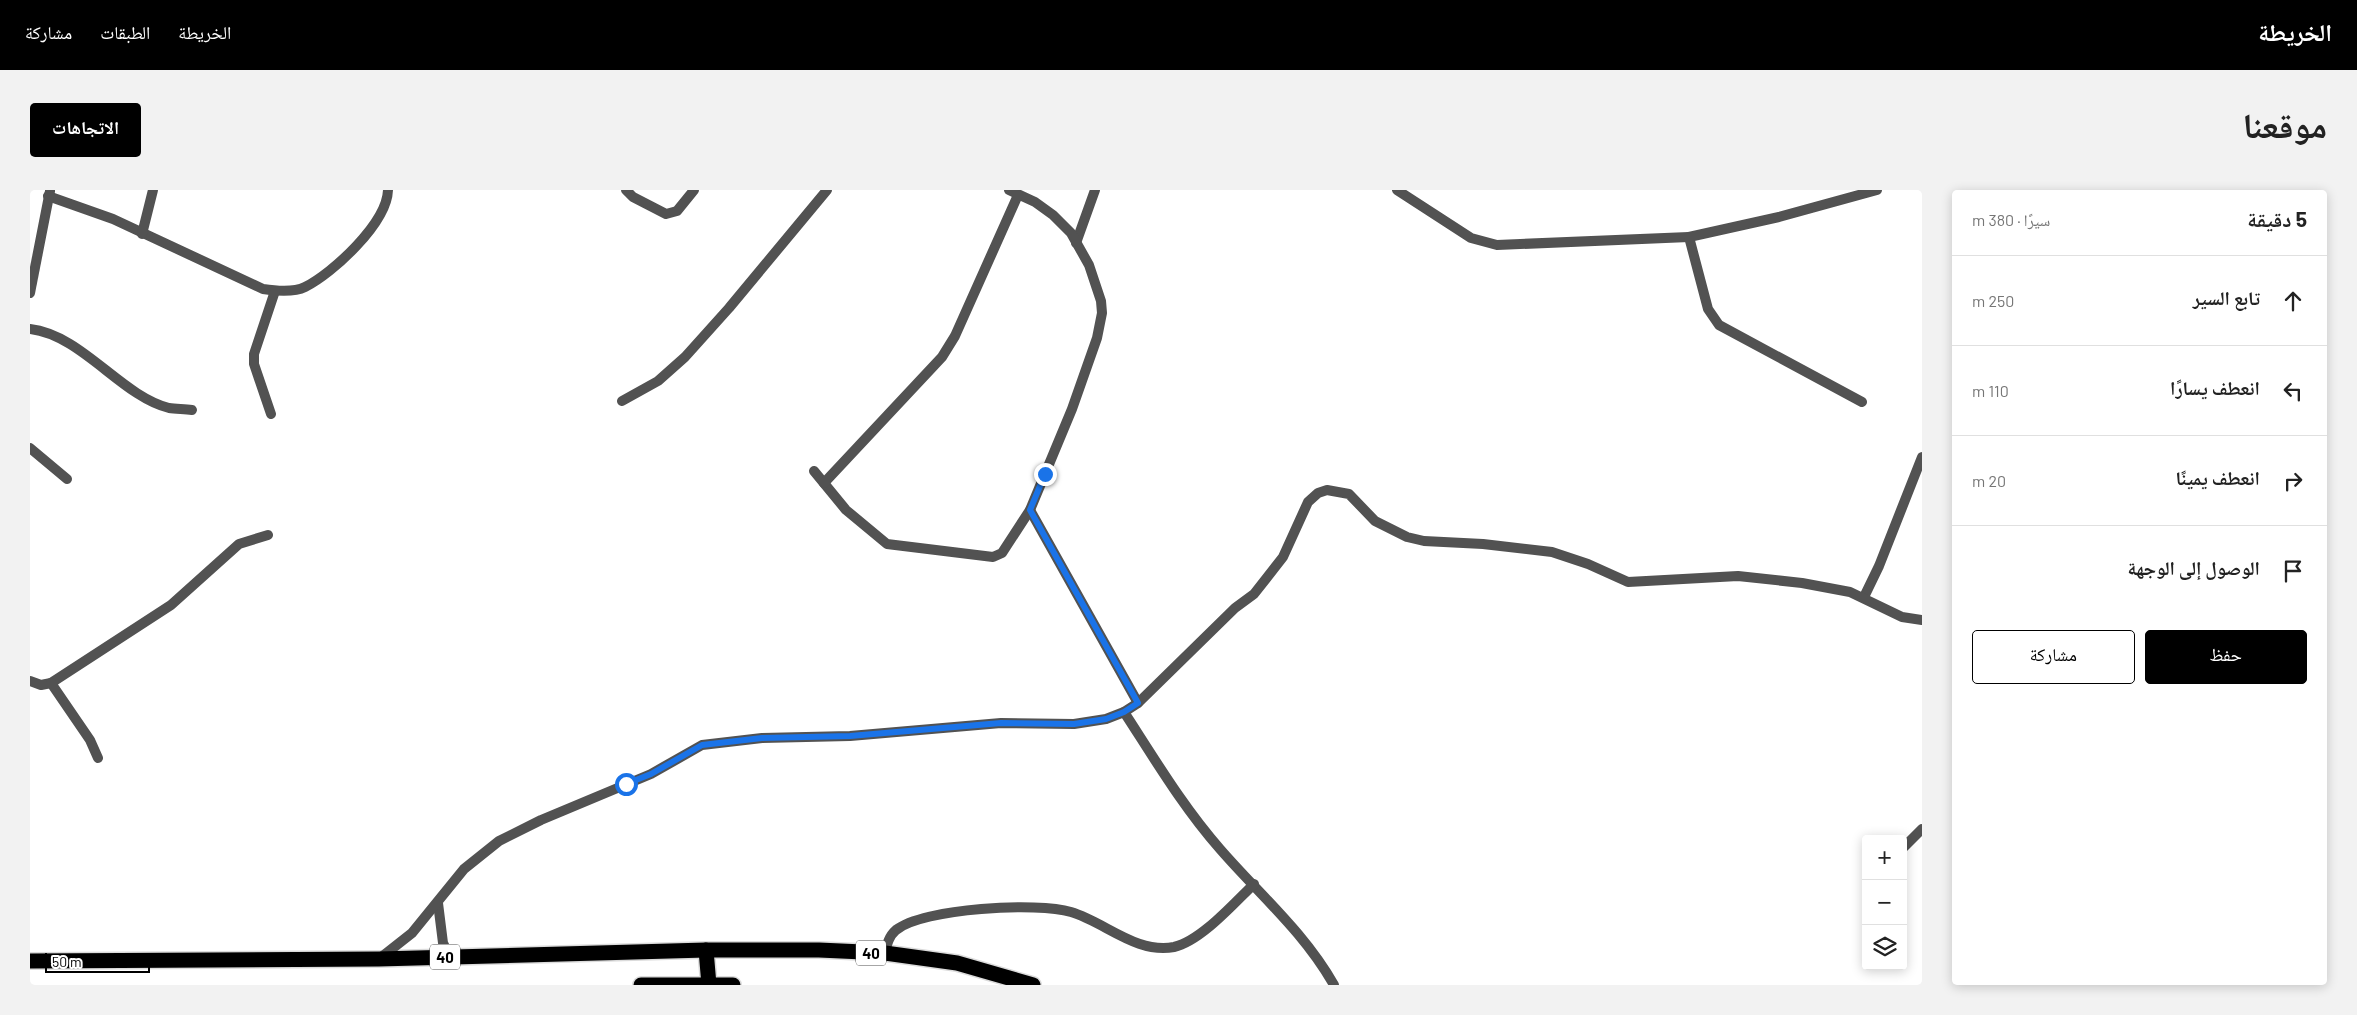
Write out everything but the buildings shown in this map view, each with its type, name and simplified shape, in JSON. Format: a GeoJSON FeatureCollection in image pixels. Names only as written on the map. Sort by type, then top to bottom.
{"type":"FeatureCollection","features":[{"type":"Feature","properties":{"kind":"highway","name":"40"},"geometry":{"type":"LineString","coordinates":[[30,961],[379,959],[706,950],[819,950],[885,953],[957,963],[1033,985]]}},
{"type":"Feature","properties":{"kind":"highway"},"geometry":{"type":"LineString","coordinates":[[706,950],[709,985]]}},
{"type":"Feature","properties":{"kind":"highway"},"geometry":{"type":"LineString","coordinates":[[641,985],[733,985]]}},
{"type":"Feature","properties":{"kind":"street"},"geometry":{"type":"LineString","coordinates":[[142,234],[152,190]]}},
{"type":"Feature","properties":{"kind":"street"},"geometry":{"type":"LineString","coordinates":[[30,292],[32,272],[49,193],[113,219],[263,289],[274,291],[304,288],[326,273],[370,230],[384,209],[388,190]]}},
{"type":"Feature","properties":{"kind":"street"},"geometry":{"type":"LineString","coordinates":[[626,190],[633,197],[666,214],[677,211],[694,190]]}},
{"type":"Feature","properties":{"kind":"street"},"geometry":{"type":"LineString","coordinates":[[622,401],[658,381],[685,357],[729,308],[828,190]]}},
{"type":"Feature","properties":{"kind":"street"},"geometry":{"type":"LineString","coordinates":[[1076,243],[1096,190]]}},
{"type":"Feature","properties":{"kind":"street"},"geometry":{"type":"LineString","coordinates":[[1397,190],[1471,238],[1497,245],[1689,237],[1779,217],[1877,190]]}},
{"type":"Feature","properties":{"kind":"street"},"geometry":{"type":"LineString","coordinates":[[814,471],[846,510],[887,544],[993,556],[1002,553],[1030,510],[1072,409],[1100,329],[1101,301],[1089,265],[1071,233],[1053,215],[1035,202],[1014,193],[955,336],[942,356],[824,483]]}},
{"type":"Feature","properties":{"kind":"street"},"geometry":{"type":"LineString","coordinates":[[1689,237],[1708,309],[1719,325],[1862,402]]}},
{"type":"Feature","properties":{"kind":"street"},"geometry":{"type":"LineString","coordinates":[[271,414],[254,364],[254,354],[274,291]]}},
{"type":"Feature","properties":{"kind":"street"},"geometry":{"type":"LineString","coordinates":[[30,329],[49,333],[79,350],[121,381],[151,400],[169,408],[192,410]]}},
{"type":"Feature","properties":{"kind":"street"},"geometry":{"type":"LineString","coordinates":[[30,448],[67,480]]}},
{"type":"Feature","properties":{"kind":"street"},"geometry":{"type":"LineString","coordinates":[[1864,597],[1883,559],[1922,457]]}},
{"type":"Feature","properties":{"kind":"street"},"geometry":{"type":"LineString","coordinates":[[379,959],[412,933],[464,870],[499,841],[541,820],[651,774],[702,745],[762,738],[850,736],[1001,723],[1074,724],[1106,719],[1124,712],[1138,703],[1235,608],[1254,594],[1283,557],[1308,502],[1318,493],[1327,490],[1349,494],[1375,521],[1407,537],[1424,541],[1483,544],[1552,552],[1588,564],[1628,582],[1656,582],[1695,577],[1759,578],[1838,588],[1864,597],[1902,617],[1922,620]]}},
{"type":"Feature","properties":{"kind":"street"},"geometry":{"type":"LineString","coordinates":[[1030,510],[1138,703]]}},
{"type":"Feature","properties":{"kind":"street"},"geometry":{"type":"LineString","coordinates":[[30,681],[41,685],[51,683],[171,604],[239,544],[268,535]]}},
{"type":"Feature","properties":{"kind":"street"},"geometry":{"type":"LineString","coordinates":[[51,683],[90,740],[98,758]]}},
{"type":"Feature","properties":{"kind":"street"},"geometry":{"type":"LineString","coordinates":[[1124,712],[1185,803],[1219,848],[1288,920],[1324,968],[1334,985]]}},
{"type":"Feature","properties":{"kind":"street"},"geometry":{"type":"LineString","coordinates":[[1907,844],[1922,829]]}},
{"type":"Feature","properties":{"kind":"street"},"geometry":{"type":"LineString","coordinates":[[885,953],[887,942],[896,930],[914,920],[987,908],[1024,906],[1050,907],[1072,912],[1118,935],[1149,945],[1173,947],[1188,941],[1201,932],[1254,884]]}},
{"type":"Feature","properties":{"kind":"street"},"geometry":{"type":"LineString","coordinates":[[438,903],[443,943],[450,957]]}},
{"type":"Feature","properties":{"kind":"route"},"geometry":{"type":"LineString","coordinates":[[626,784],[651,774],[702,745],[762,738],[850,736],[1001,723],[1074,724],[1106,719],[1124,712],[1138,703],[1030,510],[1045,474]]}}]}
